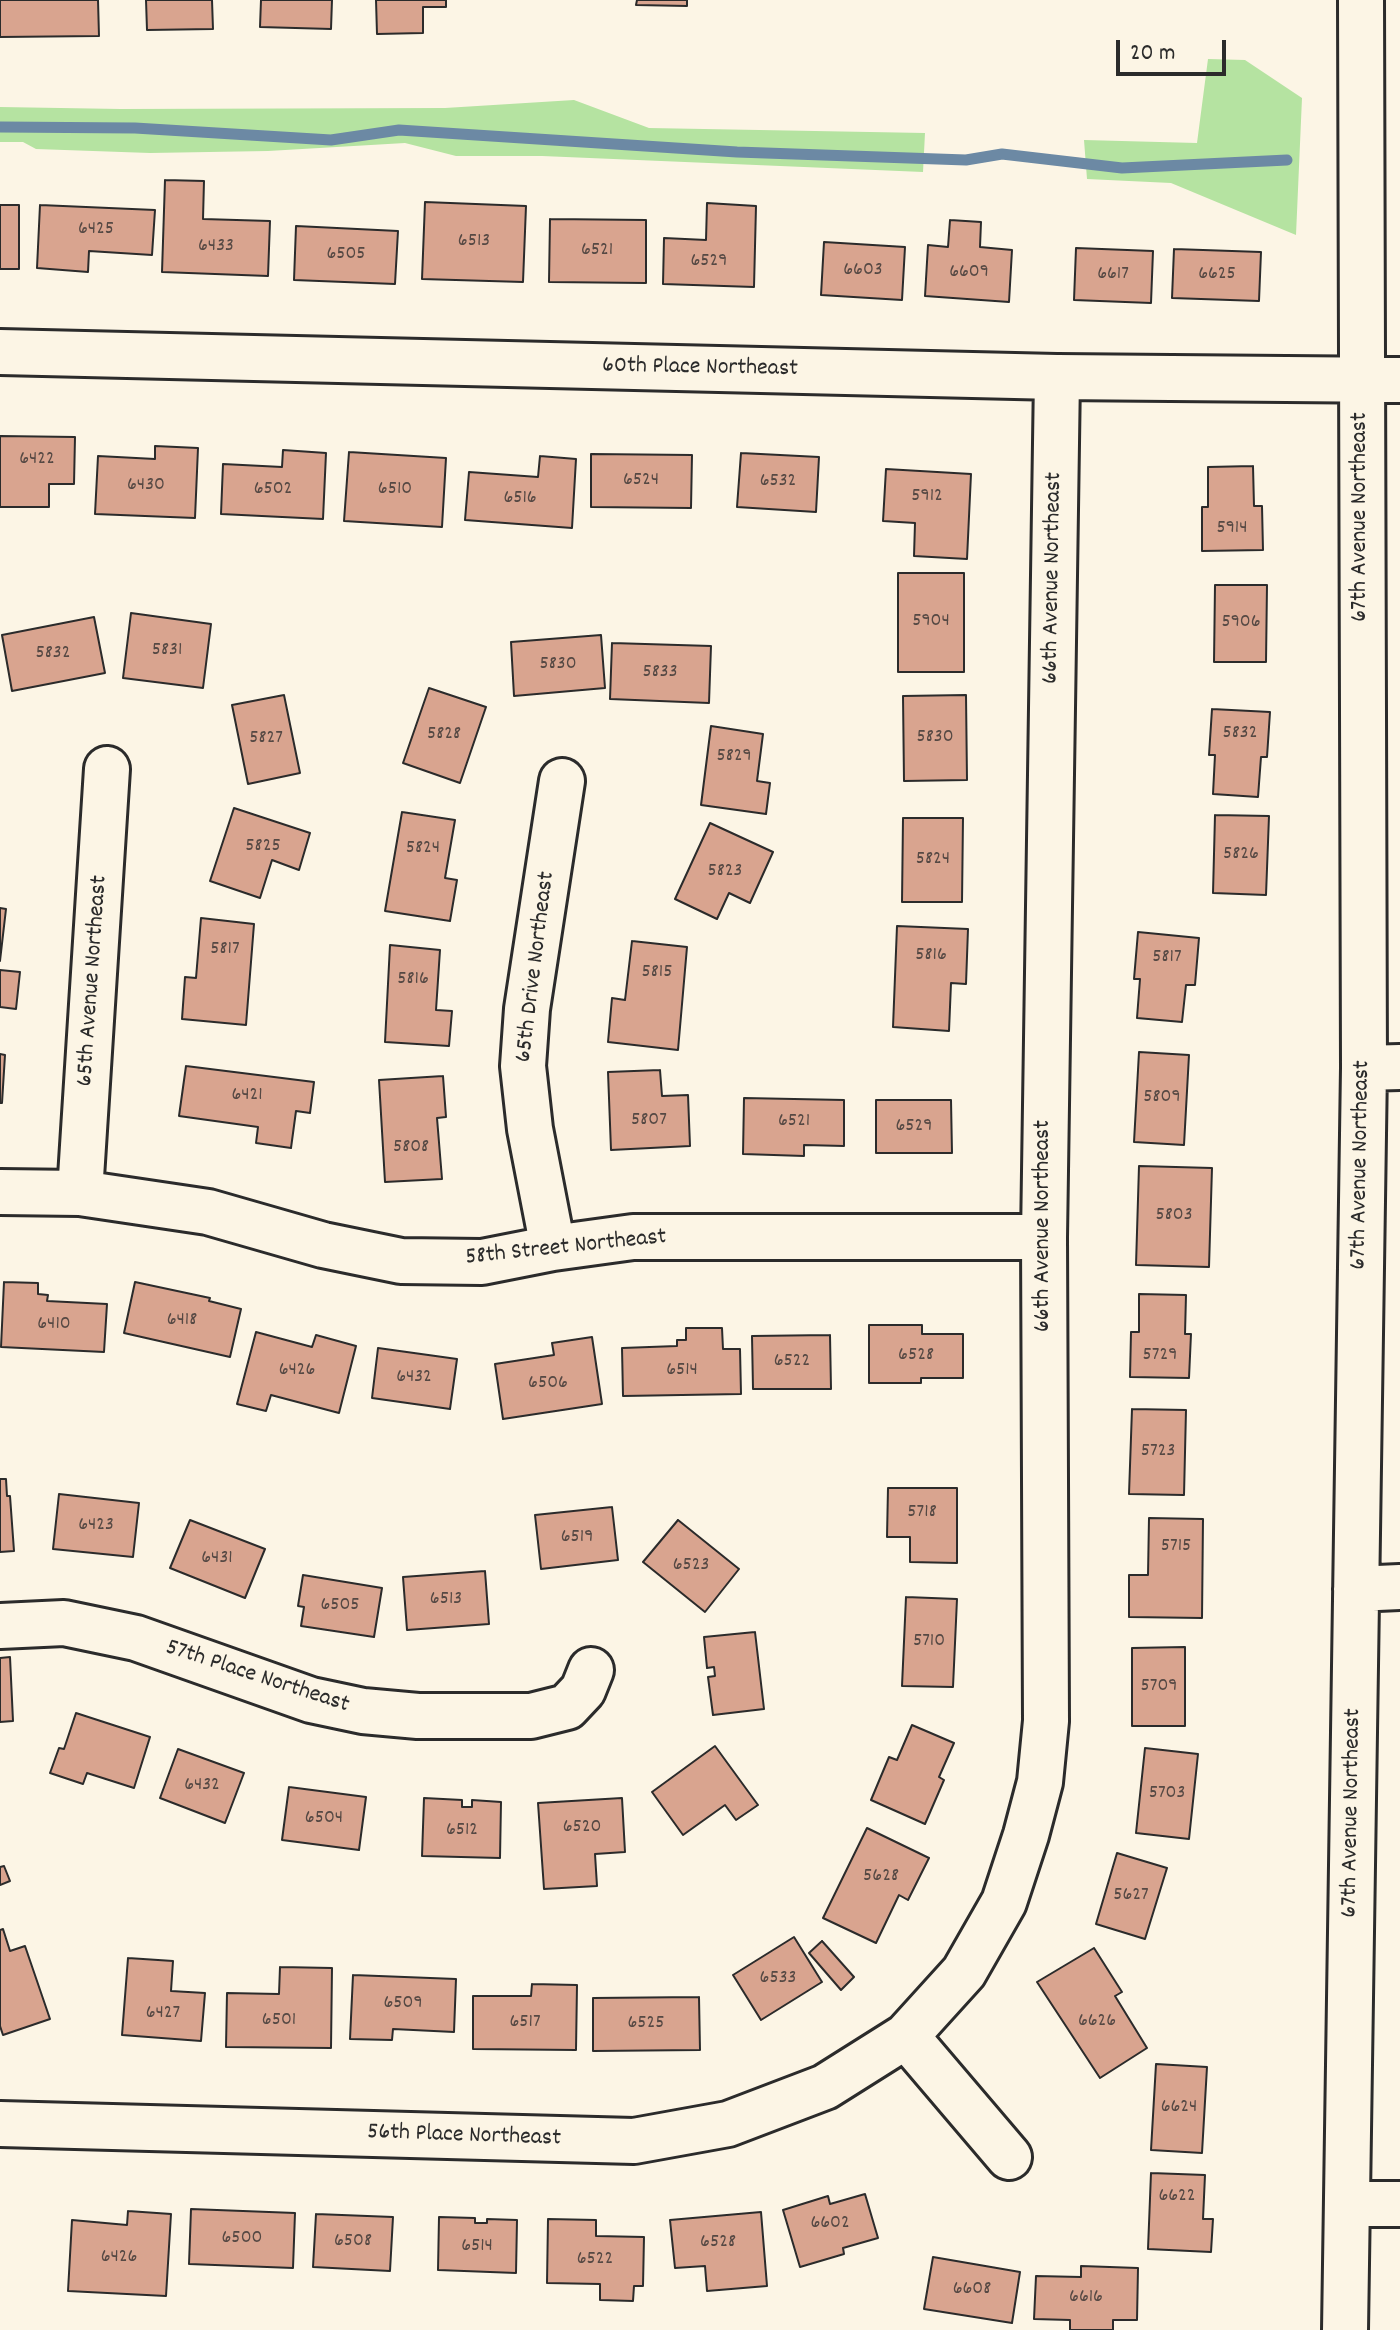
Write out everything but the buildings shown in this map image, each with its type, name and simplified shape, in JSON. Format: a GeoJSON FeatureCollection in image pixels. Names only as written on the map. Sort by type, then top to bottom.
{"type":"FeatureCollection","features":[{"type":"Feature","properties":{"kind":"street","name":"67th Avenue Northeast"},"geometry":{"type":"LineString","coordinates":[[1345,2330],[1356,1589],[1382,1068],[1381,380],[1361,0]]}},
{"type":"Feature","properties":{"kind":"street","name":"60th Place Northeast"},"geometry":{"type":"LineString","coordinates":[[0,352],[1057,377],[1381,380]]}},
{"type":"Feature","properties":{"kind":"street","name":"66th Avenue Northeast"},"geometry":{"type":"LineString","coordinates":[[906,2036],[964,1972],[1004,1902],[1040,1782],[1046,1721],[1044,1237],[1057,377]]}},
{"type":"Feature","properties":{"kind":"street","name":"65th Avenue Northeast"},"geometry":{"type":"LineString","coordinates":[[80,1193],[107,769]]}},
{"type":"Feature","properties":{"kind":"street","name":"65th Drive Northeast"},"geometry":{"type":"LineString","coordinates":[[553,1248],[530,1129],[523,1066],[527,1009],[562,781]]}},
{"type":"Feature","properties":{"kind":"street","name":"58th Street Northeast"},"geometry":{"type":"LineString","coordinates":[[0,1192],[80,1193],[208,1212],[323,1245],[401,1261],[482,1262],[633,1237],[1044,1237]]}},
{"type":"Feature","properties":{"kind":"street"},"geometry":{"type":"LineString","coordinates":[[1356,1589],[1400,1587]]}},
{"type":"Feature","properties":{"kind":"street","name":"57th Place Northeast"},"geometry":{"type":"LineString","coordinates":[[0,1626],[64,1623],[136,1638],[311,1700],[363,1711],[418,1716],[531,1716],[567,1707],[583,1690],[591,1670]]}},
{"type":"Feature","properties":{"kind":"street"},"geometry":{"type":"LineString","coordinates":[[906,2036],[1009,2157]]}},
{"type":"Feature","properties":{"kind":"street","name":"56th Place Northeast"},"geometry":{"type":"LineString","coordinates":[[0,2124],[634,2141],[728,2124],[825,2087],[906,2036]]}},
{"type":"Feature","properties":{"kind":"street"},"geometry":{"type":"LineString","coordinates":[[1347,2204],[1400,2204]]}},
{"type":"Feature","properties":{"kind":"green space"},"geometry":{"type":"Polygon","coordinates":[[[1208,59],[1245,60],[1302,98],[1296,235],[1171,183],[1087,179],[1084,140],[1197,143],[1208,59]]]}},
{"type":"Feature","properties":{"kind":"green space"},"geometry":{"type":"Polygon","coordinates":[[[574,100],[649,128],[925,133],[923,172],[542,156],[456,156],[405,143],[268,151],[150,153],[36,149],[23,142],[0,142],[0,107],[445,108],[574,100]]]}},
{"type":"Feature","properties":{"kind":"waterway"},"geometry":{"type":"LineString","coordinates":[[0,127],[135,128],[331,140],[399,130],[737,152],[966,160],[1002,154],[1122,168],[1287,160]]}}]}
